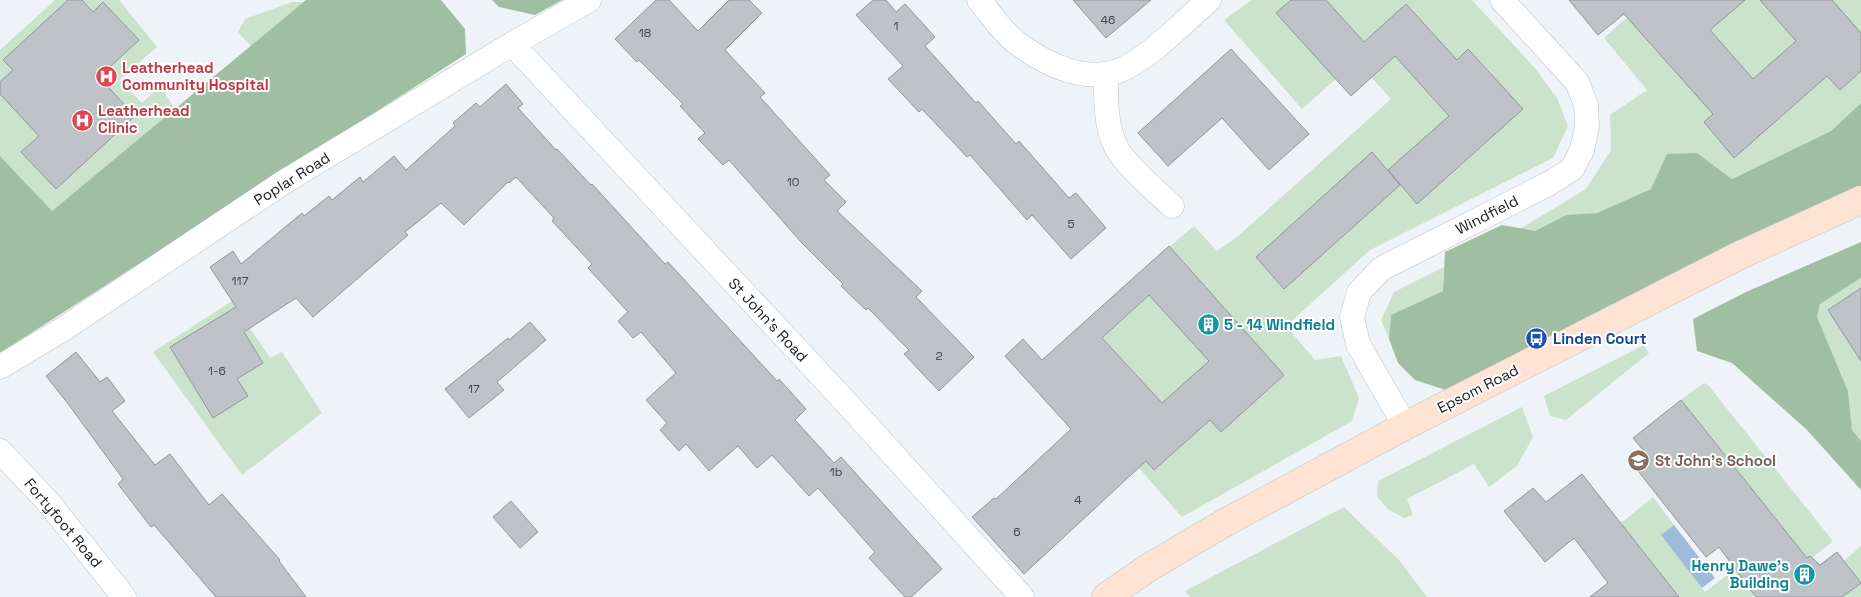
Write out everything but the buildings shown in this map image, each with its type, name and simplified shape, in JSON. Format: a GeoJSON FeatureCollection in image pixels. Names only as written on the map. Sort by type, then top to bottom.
{"type":"FeatureCollection","features":[{"type":"Feature","properties":{"kind":"main road","name":"Epsom Road"},"geometry":{"type":"LineString","coordinates":[[1106,597],[1148,568],[1226,522],[1406,426],[1738,256],[1861,200]]}},
{"type":"Feature","properties":{"kind":"street","name":"Poplar Road"},"geometry":{"type":"LineString","coordinates":[[0,367],[65,328],[284,182],[512,44],[589,0]]}},
{"type":"Feature","properties":{"kind":"street"},"geometry":{"type":"LineString","coordinates":[[979,0],[1015,42],[1049,63],[1067,70],[1089,74],[1106,74],[1122,69],[1160,43],[1209,0]]}},
{"type":"Feature","properties":{"kind":"street","name":"Windfield"},"geometry":{"type":"LineString","coordinates":[[1406,426],[1358,344],[1352,316],[1359,292],[1381,269],[1550,183],[1572,169],[1582,150],[1587,127],[1586,105],[1577,82],[1502,0]]}},
{"type":"Feature","properties":{"kind":"street","name":"St John's Road"},"geometry":{"type":"LineString","coordinates":[[512,44],[842,398],[1022,597]]}},
{"type":"Feature","properties":{"kind":"street"},"geometry":{"type":"LineString","coordinates":[[1106,74],[1106,101],[1110,126],[1116,146],[1127,161],[1172,206]]}},
{"type":"Feature","properties":{"kind":"street","name":"Fortyfoot Road"},"geometry":{"type":"LineString","coordinates":[[0,451],[48,502],[124,597]]}},
{"type":"Feature","properties":{"kind":"green space","name":"Leatherhead Community Hospital"},"geometry":{"type":"Polygon","coordinates":[[[55,0],[119,0],[157,47],[119,80],[142,103],[160,86],[175,109],[52,211],[0,156],[0,50],[55,0]]]}},
{"type":"Feature","properties":{"kind":"green space"},"geometry":{"type":"Polygon","coordinates":[[[306,0],[441,0],[465,29],[466,54],[0,353],[0,156],[52,211],[306,0]]]}},
{"type":"Feature","properties":{"kind":"green space"},"geometry":{"type":"Polygon","coordinates":[[[492,0],[562,0],[535,15],[499,7],[492,0]]]}},
{"type":"Feature","properties":{"kind":"green space"},"geometry":{"type":"Polygon","coordinates":[[[1252,0],[1472,0],[1534,67],[1557,98],[1568,126],[1553,158],[1370,250],[1286,326],[1315,360],[1341,356],[1359,398],[1352,421],[1182,517],[1109,434],[1152,392],[1102,339],[1137,306],[1121,288],[1194,226],[1217,251],[1237,237],[1391,99],[1356,61],[1302,109],[1224,20],[1252,0]]]}},
{"type":"Feature","properties":{"kind":"green space"},"geometry":{"type":"Polygon","coordinates":[[[1646,0],[1861,0],[1861,103],[1831,131],[1732,179],[1697,153],[1651,189],[1597,213],[1566,215],[1535,231],[1520,229],[1586,189],[1611,150],[1610,115],[1647,90],[1604,38],[1646,0]]]}},
{"type":"Feature","properties":{"kind":"green space"},"geometry":{"type":"Polygon","coordinates":[[[292,2],[304,2],[251,46],[238,32],[245,19],[292,2]]]}},
{"type":"Feature","properties":{"kind":"green space"},"geometry":{"type":"Polygon","coordinates":[[[1861,103],[1861,186],[1449,391],[1415,380],[1398,363],[1389,339],[1391,315],[1443,291],[1445,252],[1502,225],[1535,231],[1566,215],[1597,213],[1651,189],[1667,154],[1697,153],[1732,179],[1831,131],[1861,103]]]}},
{"type":"Feature","properties":{"kind":"green space"},"geometry":{"type":"Polygon","coordinates":[[[1861,242],[1861,278],[1820,304],[1817,317],[1848,391],[1852,430],[1861,441],[1861,490],[1807,430],[1732,363],[1697,351],[1693,319],[1746,292],[1861,242]]]}},
{"type":"Feature","properties":{"kind":"green space"},"geometry":{"type":"Polygon","coordinates":[[[1444,267],[1443,291],[1391,315],[1389,339],[1381,320],[1394,292],[1444,267]]]}},
{"type":"Feature","properties":{"kind":"green space"},"geometry":{"type":"Polygon","coordinates":[[[1861,278],[1861,441],[1852,430],[1848,391],[1817,317],[1820,304],[1861,278]]]}},
{"type":"Feature","properties":{"kind":"green space"},"geometry":{"type":"Polygon","coordinates":[[[232,301],[270,358],[282,352],[322,413],[242,475],[153,352],[232,301]]]}},
{"type":"Feature","properties":{"kind":"green space"},"geometry":{"type":"Polygon","coordinates":[[[1644,345],[1649,353],[1566,420],[1550,416],[1544,396],[1644,345]]]}},
{"type":"Feature","properties":{"kind":"green space"},"geometry":{"type":"Polygon","coordinates":[[[1704,383],[1708,385],[1833,541],[1812,558],[1810,556],[1796,566],[1782,526],[1681,400],[1704,383]]]}},
{"type":"Feature","properties":{"kind":"green space"},"geometry":{"type":"Polygon","coordinates":[[[1522,407],[1533,437],[1517,466],[1489,487],[1474,464],[1407,499],[1413,515],[1404,518],[1389,510],[1377,497],[1378,481],[1522,407]]]}},
{"type":"Feature","properties":{"kind":"green space"},"geometry":{"type":"Polygon","coordinates":[[[1653,497],[1674,525],[1662,535],[1705,592],[1735,569],[1755,594],[1752,597],[1679,597],[1621,523],[1653,497]]]}},
{"type":"Feature","properties":{"kind":"green space"},"geometry":{"type":"Polygon","coordinates":[[[1344,507],[1399,560],[1427,597],[1190,597],[1185,591],[1344,507]]]}},
{"type":"Feature","properties":{"kind":"green space"},"geometry":{"type":"Polygon","coordinates":[[[1861,546],[1861,597],[1842,597],[1860,583],[1844,561],[1861,546]]]}},
{"type":"Feature","properties":{"kind":"water"},"geometry":{"type":"Polygon","coordinates":[[[1674,525],[1715,578],[1702,588],[1661,535],[1674,525]]]}},
{"type":"Feature","properties":{"kind":"place","name":"Leatherhead Community Hospital"},"geometry":{"type":"Point","coordinates":[106,77]}},
{"type":"Feature","properties":{"kind":"place","name":"Leatherhead Clinic"},"geometry":{"type":"Point","coordinates":[82,120]}},
{"type":"Feature","properties":{"kind":"place","name":"5 - 14 Windfield"},"geometry":{"type":"Point","coordinates":[1208,325]}},
{"type":"Feature","properties":{"kind":"place","name":"Linden Court"},"geometry":{"type":"Point","coordinates":[1537,339]}},
{"type":"Feature","properties":{"kind":"place","name":"St John's School"},"geometry":{"type":"Point","coordinates":[1639,461]}},
{"type":"Feature","properties":{"kind":"place","name":"Henry Dawe's Building"},"geometry":{"type":"Point","coordinates":[1805,575]}}]}
